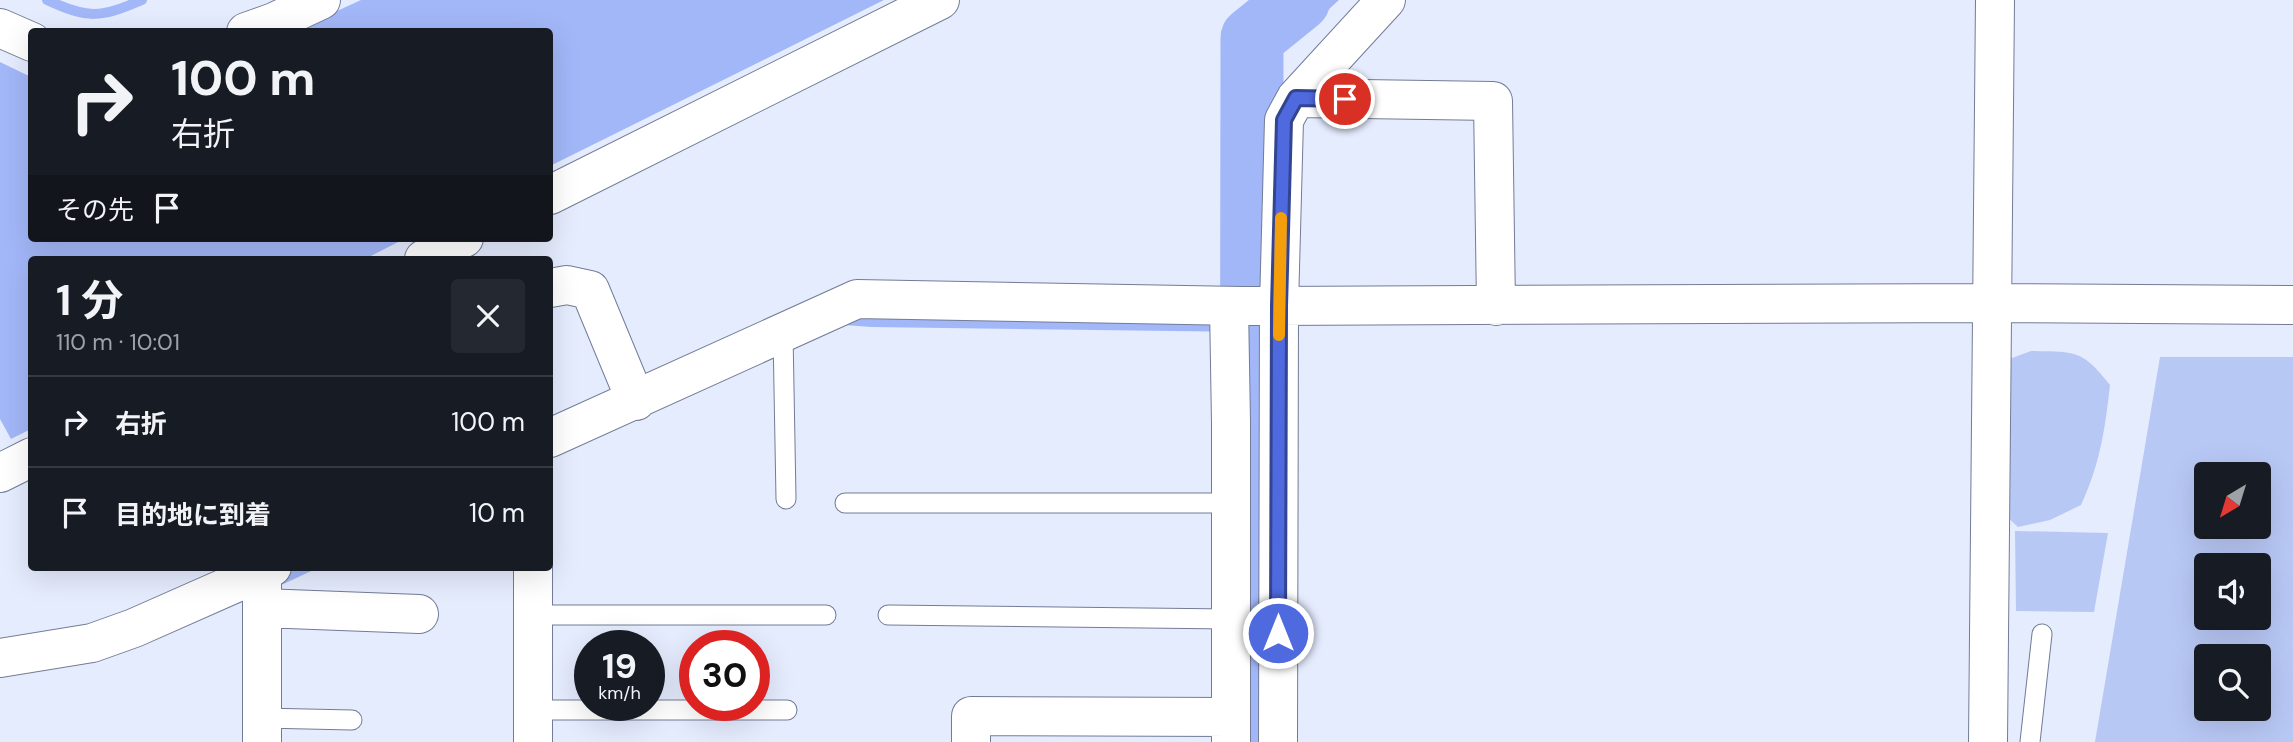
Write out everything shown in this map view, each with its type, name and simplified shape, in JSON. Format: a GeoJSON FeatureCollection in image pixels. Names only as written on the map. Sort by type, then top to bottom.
{"type":"FeatureCollection","features":[{"type":"Feature","properties":{"kind":"street"},"geometry":{"type":"LineString","coordinates":[[255,28],[321,0]]}},
{"type":"Feature","properties":{"kind":"street"},"geometry":{"type":"LineString","coordinates":[[553,194],[940,0]]}},
{"type":"Feature","properties":{"kind":"street"},"geometry":{"type":"LineString","coordinates":[[971,742],[971,716],[1231,729],[1230,350],[1249,306],[1284,120],[1296,98],[1386,0]]}},
{"type":"Feature","properties":{"kind":"street"},"geometry":{"type":"LineString","coordinates":[[1988,742],[1995,0]]}},
{"type":"Feature","properties":{"kind":"street"},"geometry":{"type":"LineString","coordinates":[[0,28],[28,40]]}},
{"type":"Feature","properties":{"kind":"street"},"geometry":{"type":"LineString","coordinates":[[1296,98],[1493,100],[1496,306]]}},
{"type":"Feature","properties":{"kind":"street"},"geometry":{"type":"LineString","coordinates":[[430,256],[456,242]]}},
{"type":"Feature","properties":{"kind":"street"},"geometry":{"type":"LineString","coordinates":[[553,287],[567,285],[590,290],[636,401]]}},
{"type":"Feature","properties":{"kind":"street"},"geometry":{"type":"LineString","coordinates":[[553,437],[857,299],[1249,306],[1991,303],[2293,305]]}},
{"type":"Feature","properties":{"kind":"street"},"geometry":{"type":"LineString","coordinates":[[1249,306],[1278,742]]}},
{"type":"Feature","properties":{"kind":"street"},"geometry":{"type":"LineString","coordinates":[[0,472],[28,459]]}},
{"type":"Feature","properties":{"kind":"street"},"geometry":{"type":"LineString","coordinates":[[533,726],[534,571]]}},
{"type":"Feature","properties":{"kind":"street"},"geometry":{"type":"LineString","coordinates":[[262,730],[265,588]]}},
{"type":"Feature","properties":{"kind":"street"},"geometry":{"type":"LineString","coordinates":[[0,658],[92,643],[265,588],[419,614]]}},
{"type":"Feature","properties":{"kind":"lane"},"geometry":{"type":"LineString","coordinates":[[783,334],[786,499]]}},
{"type":"Feature","properties":{"kind":"lane"},"geometry":{"type":"LineString","coordinates":[[845,503],[1231,503]]}},
{"type":"Feature","properties":{"kind":"lane"},"geometry":{"type":"LineString","coordinates":[[534,615],[825,615]]}},
{"type":"Feature","properties":{"kind":"lane"},"geometry":{"type":"LineString","coordinates":[[888,615],[1230,618]]}},
{"type":"Feature","properties":{"kind":"lane"},"geometry":{"type":"LineString","coordinates":[[2030,742],[2042,634]]}},
{"type":"Feature","properties":{"kind":"lane"},"geometry":{"type":"LineString","coordinates":[[533,726],[787,710]]}},
{"type":"Feature","properties":{"kind":"lane"},"geometry":{"type":"LineString","coordinates":[[262,730],[352,720]]}},
{"type":"Feature","properties":{"kind":"shaded area"},"geometry":{"type":"Polygon","coordinates":[[[361,0],[884,0],[553,165],[553,28],[300,28],[361,0]]]}},
{"type":"Feature","properties":{"kind":"shaded area"},"geometry":{"type":"Polygon","coordinates":[[[1268,0],[1339,0],[1268,64],[1243,61],[1239,22],[1268,0]]]}},
{"type":"Feature","properties":{"kind":"shaded area"},"geometry":{"type":"Polygon","coordinates":[[[0,62],[28,76],[28,242],[398,242],[371,256],[28,256],[28,430],[11,439],[0,419],[0,62]]]}},
{"type":"Feature","properties":{"kind":"shaded area"},"geometry":{"type":"Polygon","coordinates":[[[2031,351],[2076,355],[2092,365],[2110,385],[2101,447],[2081,505],[2050,520],[2018,527],[2006,516],[2004,361],[2031,351]]]}},
{"type":"Feature","properties":{"kind":"shaded area"},"geometry":{"type":"Polygon","coordinates":[[[2160,357],[2293,357],[2293,742],[2095,742],[2160,357]]]}},
{"type":"Feature","properties":{"kind":"shaded area"},"geometry":{"type":"Polygon","coordinates":[[[2015,531],[2108,533],[2094,612],[2016,611],[2015,531]]]}},
{"type":"Feature","properties":{"kind":"waterway"},"geometry":{"type":"LineString","coordinates":[[47,0],[73,11],[94,14],[142,0]]}},
{"type":"Feature","properties":{"kind":"waterway"},"geometry":{"type":"LineString","coordinates":[[1251,742],[1252,38],[1299,0]]}},
{"type":"Feature","properties":{"kind":"waterway"},"geometry":{"type":"LineString","coordinates":[[844,320],[1252,327]]}},
{"type":"Feature","properties":{"kind":"waterway"},"geometry":{"type":"LineString","coordinates":[[276,582],[299,571]]}},
{"type":"Feature","properties":{"kind":"slow traffic"},"geometry":{"type":"LineString","coordinates":[[1279,335],[1281,218]]}},
{"type":"Feature","properties":{"kind":"route"},"geometry":{"type":"LineString","coordinates":[[1278,633],[1279,306],[1284,120],[1296,98],[1345,99]]}}]}
